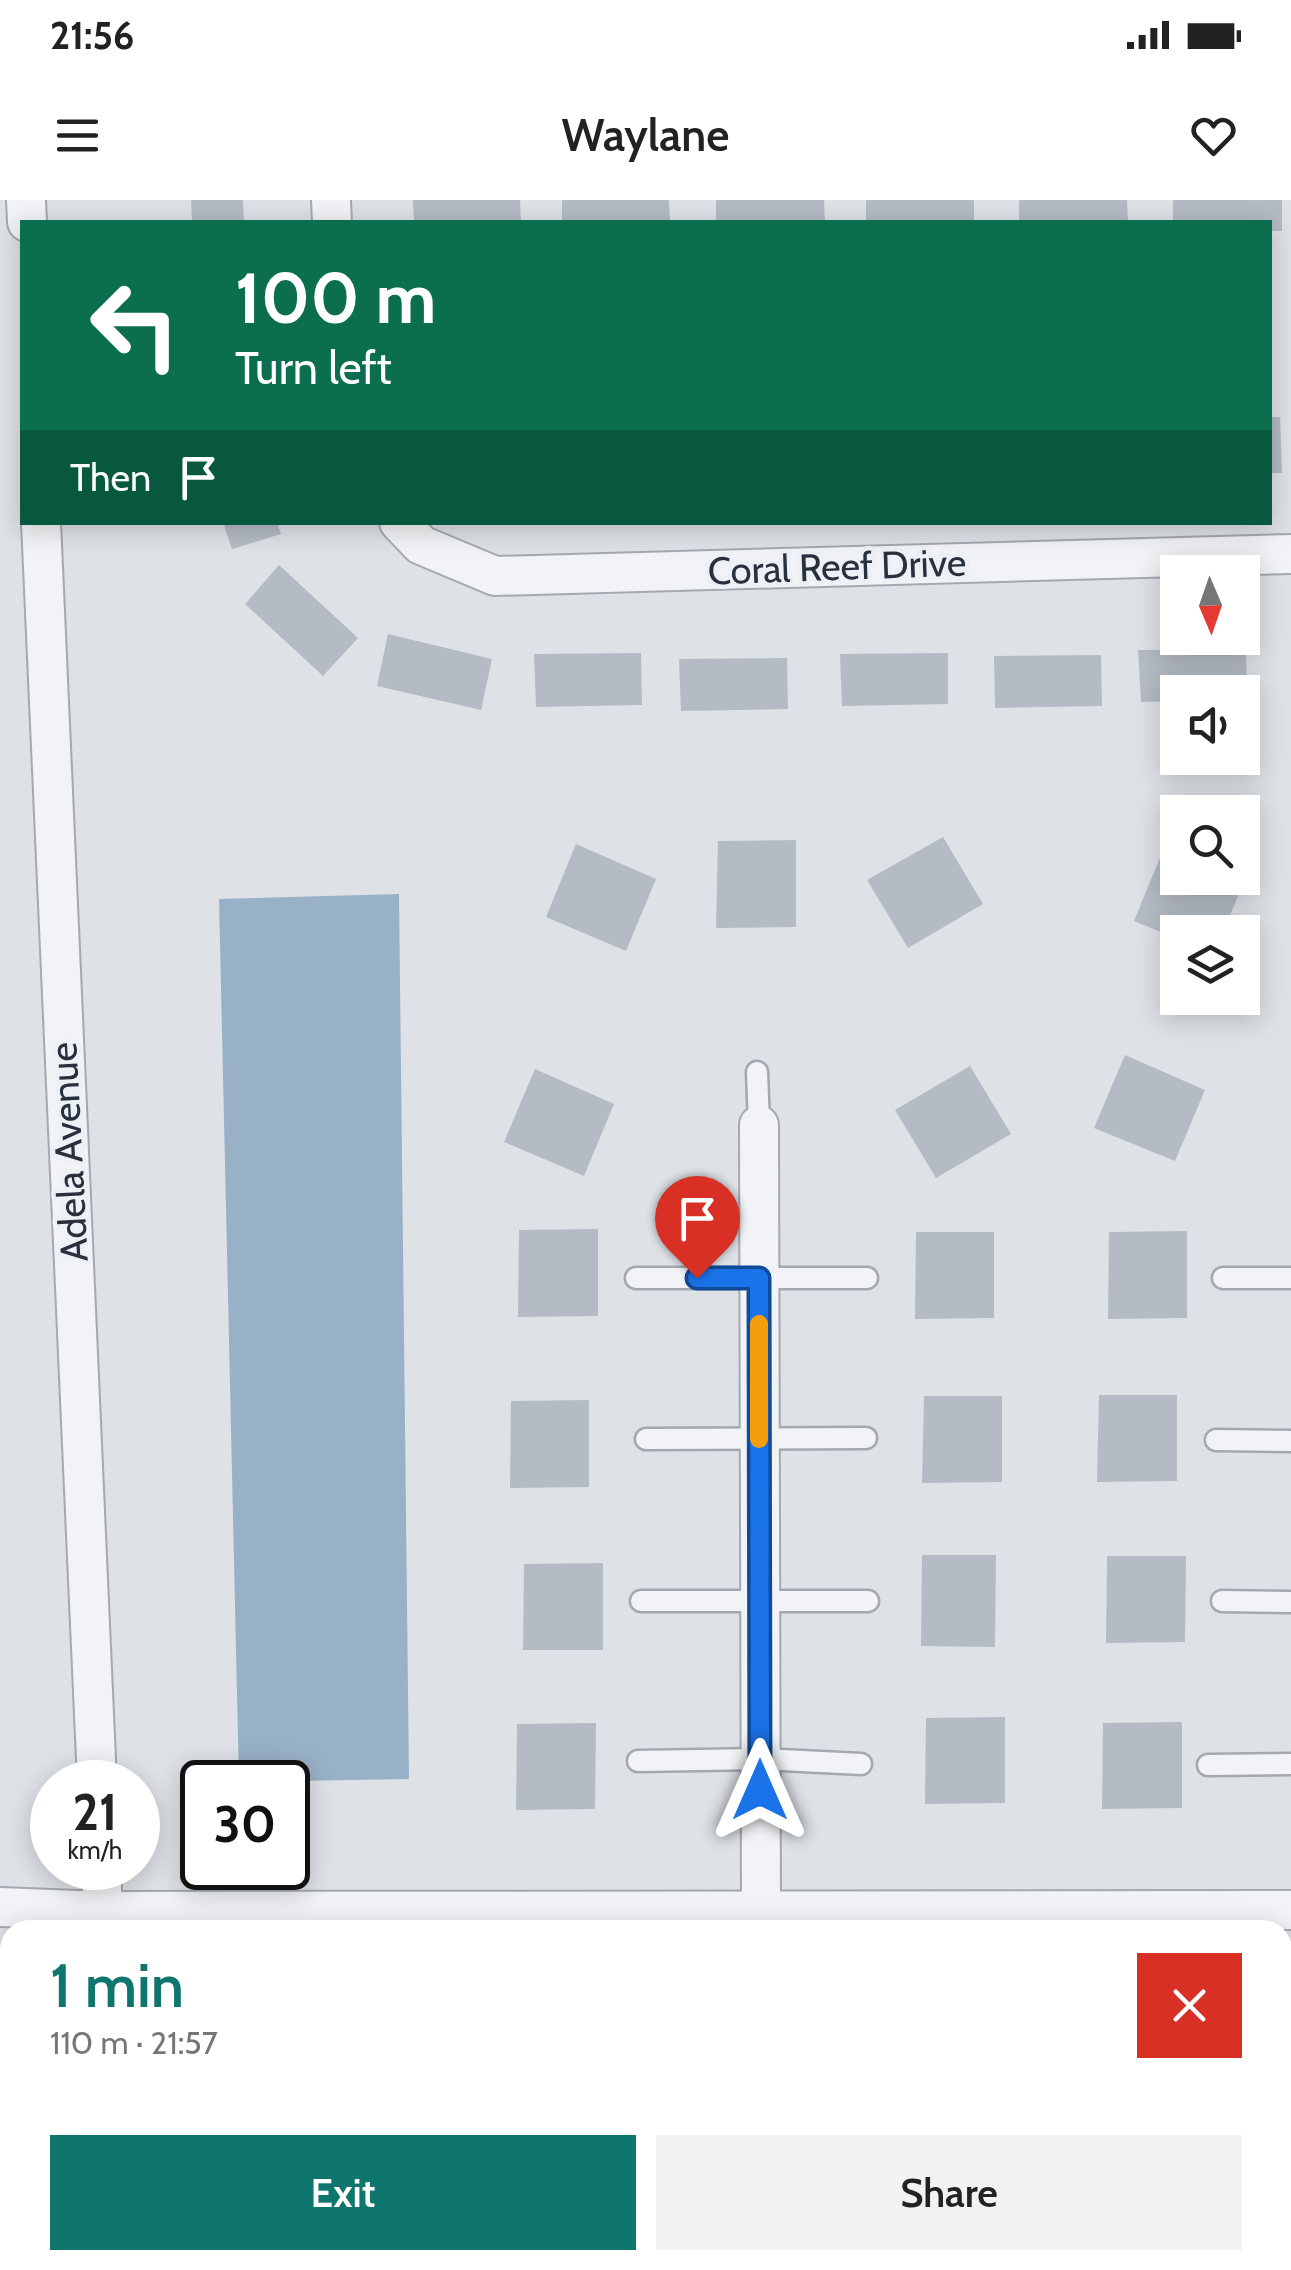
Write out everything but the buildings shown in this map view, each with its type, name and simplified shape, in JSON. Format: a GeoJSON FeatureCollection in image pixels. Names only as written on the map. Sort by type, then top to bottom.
{"type":"FeatureCollection","features":[{"type":"Feature","properties":{"kind":"street","name":"Adela Avenue"},"geometry":{"type":"LineString","coordinates":[[41,525],[96,1760]]}},
{"type":"Feature","properties":{"kind":"street","name":"Coral Reef Drive"},"geometry":{"type":"LineString","coordinates":[[401,525],[421,545],[494,576],[1291,554]]}},
{"type":"Feature","properties":{"kind":"street"},"geometry":{"type":"LineString","coordinates":[[759,1125],[760,1910]]}},
{"type":"Feature","properties":{"kind":"street"},"geometry":{"type":"LineString","coordinates":[[102,1890],[103,1911]]}},
{"type":"Feature","properties":{"kind":"street"},"geometry":{"type":"LineString","coordinates":[[0,1907],[224,1920],[760,1910],[1291,1910]]}},
{"type":"Feature","properties":{"kind":"lane"},"geometry":{"type":"LineString","coordinates":[[757,1072],[759,1125]]}},
{"type":"Feature","properties":{"kind":"lane"},"geometry":{"type":"LineString","coordinates":[[636,1278],[867,1278]]}},
{"type":"Feature","properties":{"kind":"lane"},"geometry":{"type":"LineString","coordinates":[[1223,1278],[1291,1278]]}},
{"type":"Feature","properties":{"kind":"lane"},"geometry":{"type":"LineString","coordinates":[[646,1438],[866,1438]]}},
{"type":"Feature","properties":{"kind":"lane"},"geometry":{"type":"LineString","coordinates":[[1216,1440],[1291,1441]]}},
{"type":"Feature","properties":{"kind":"lane"},"geometry":{"type":"LineString","coordinates":[[641,1601],[868,1601]]}},
{"type":"Feature","properties":{"kind":"lane"},"geometry":{"type":"LineString","coordinates":[[1222,1601],[1291,1602]]}},
{"type":"Feature","properties":{"kind":"lane"},"geometry":{"type":"LineString","coordinates":[[638,1761],[861,1764]]}},
{"type":"Feature","properties":{"kind":"lane"},"geometry":{"type":"LineString","coordinates":[[1208,1765],[1291,1764]]}},
{"type":"Feature","properties":{"kind":"water"},"geometry":{"type":"Polygon","coordinates":[[[399,894],[409,1779],[310,1781],[310,1760],[239,1760],[219,899],[399,894]]]}},
{"type":"Feature","properties":{"kind":"slow traffic"},"geometry":{"type":"LineString","coordinates":[[759,1324],[759,1439]]}},
{"type":"Feature","properties":{"kind":"route"},"geometry":{"type":"LineString","coordinates":[[697,1278],[759,1278],[760,1790]]}}]}
